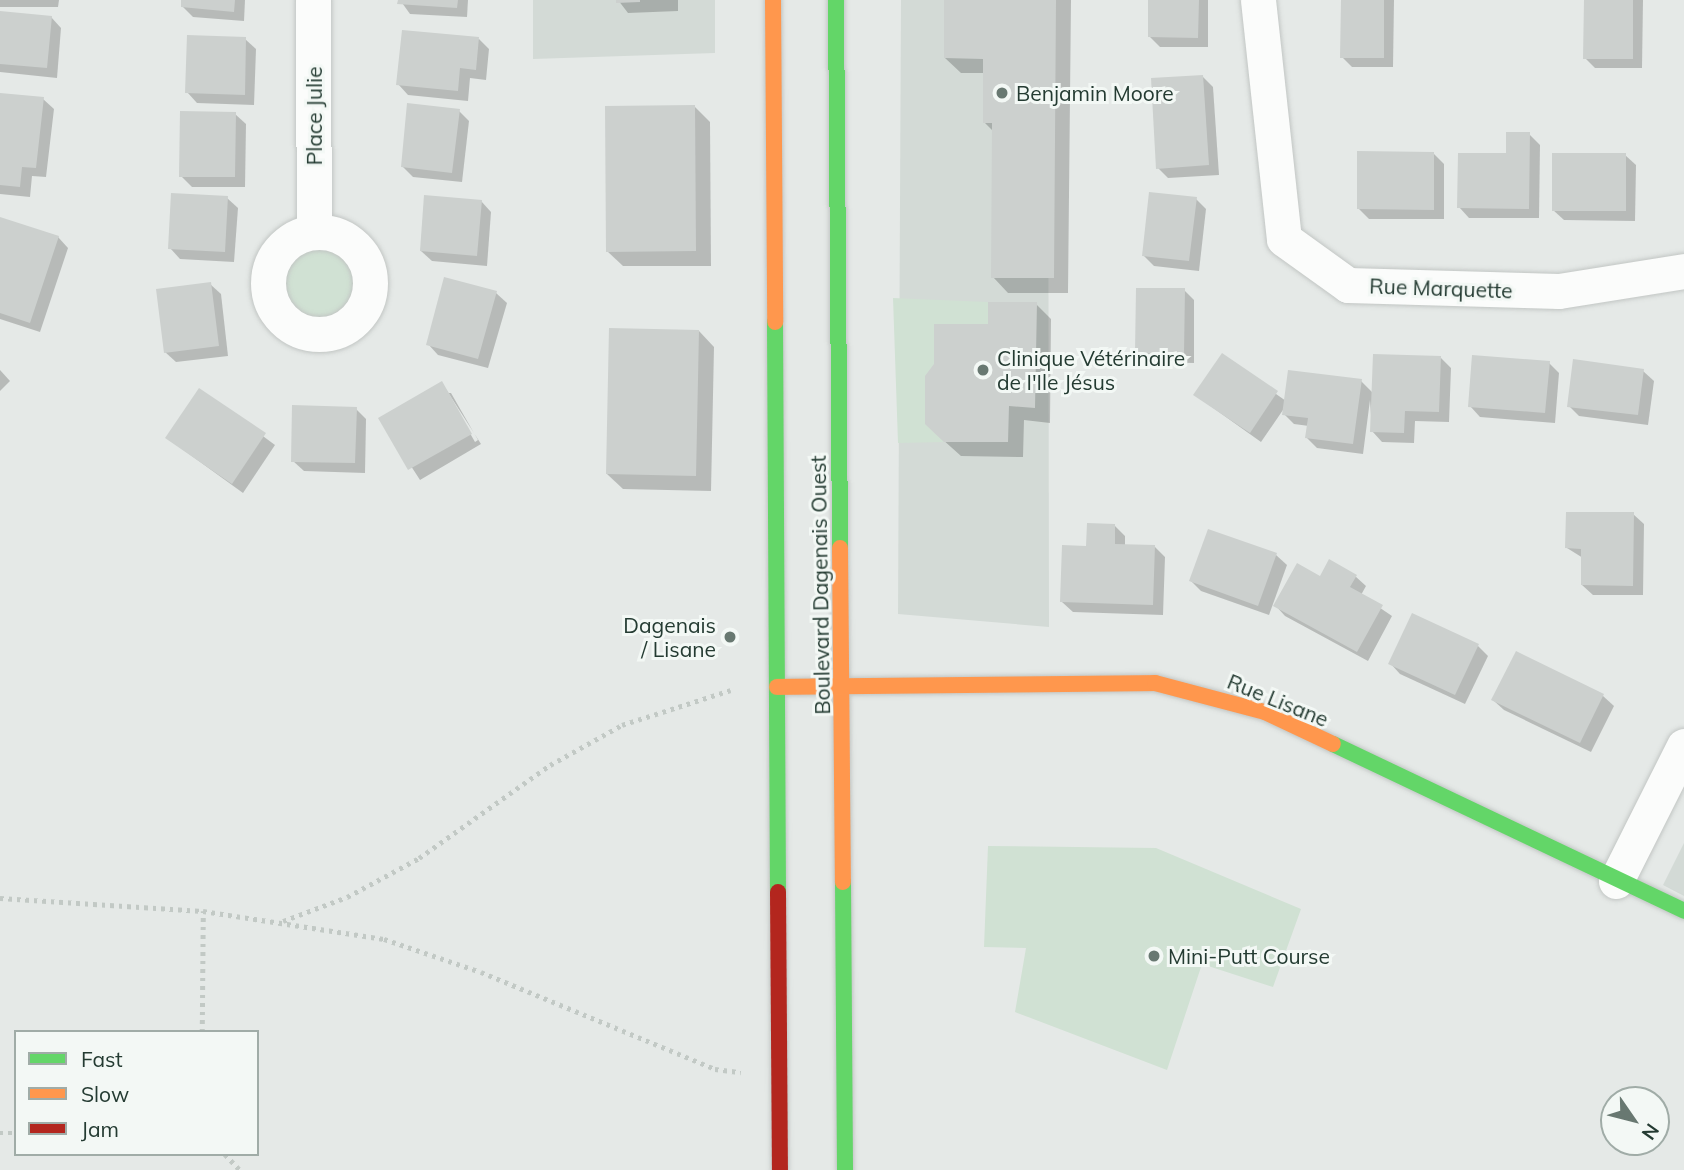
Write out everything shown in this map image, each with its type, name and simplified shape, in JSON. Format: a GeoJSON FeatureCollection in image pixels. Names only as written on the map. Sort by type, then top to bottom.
{"type":"FeatureCollection","features":[{"type":"Feature","properties":{"kind":"main road","name":"Boulevard Dagenais Ouest"},"geometry":{"type":"LineString","coordinates":[[773,0],[780,1170]]}},
{"type":"Feature","properties":{"kind":"main road","name":"Boulevard Dagenais Ouest"},"geometry":{"type":"LineString","coordinates":[[836,0],[845,1170]]}},
{"type":"Feature","properties":{"kind":"main road","name":"Rue Lisane"},"geometry":{"type":"LineString","coordinates":[[777,687],[1155,684],[1202,692],[1265,712],[1615,881],[1684,911]]}},
{"type":"Feature","properties":{"kind":"street","name":"Place Julie"},"geometry":{"type":"LineString","coordinates":[[313,0],[314,232]]}},
{"type":"Feature","properties":{"kind":"street","name":"Rue Marquette"},"geometry":{"type":"LineString","coordinates":[[1258,0],[1284,239],[1348,285],[1559,291],[1684,271]]}},
{"type":"Feature","properties":{"kind":"street"},"geometry":{"type":"LineString","coordinates":[[1615,881],[1684,746]]}},
{"type":"Feature","properties":{"kind":"path"},"geometry":{"type":"LineString","coordinates":[[282,921],[347,897],[419,858],[550,765],[622,725],[731,690]]}},
{"type":"Feature","properties":{"kind":"path"},"geometry":{"type":"LineString","coordinates":[[0,898],[203,911],[374,937],[439,956],[715,1069],[733,1072]]}},
{"type":"Feature","properties":{"kind":"path"},"geometry":{"type":"LineString","coordinates":[[202,1030],[203,911]]}},
{"type":"Feature","properties":{"kind":"path"},"geometry":{"type":"LineString","coordinates":[[227,1156],[240,1170]]}},
{"type":"Feature","properties":{"kind":"shaded area"},"geometry":{"type":"Polygon","coordinates":[[[533,0],[715,0],[715,53],[533,59],[533,0]]]}},
{"type":"Feature","properties":{"kind":"shaded area"},"geometry":{"type":"Polygon","coordinates":[[[901,0],[1048,0],[1049,627],[898,614],[901,0]]]}},
{"type":"Feature","properties":{"kind":"shaded area"},"geometry":{"type":"Polygon","coordinates":[[[1684,843],[1684,896],[1663,885],[1684,843]]]}},
{"type":"Feature","properties":{"kind":"green space"},"geometry":{"type":"Polygon","coordinates":[[[319,232],[338,236],[355,247],[366,264],[370,283],[366,302],[355,319],[338,330],[319,334],[300,330],[283,319],[272,302],[268,283],[272,264],[283,247],[300,236],[319,232]]]}},
{"type":"Feature","properties":{"kind":"green space"},"geometry":{"type":"Polygon","coordinates":[[[893,298],[988,302],[988,324],[934,324],[934,364],[925,376],[925,424],[944,442],[898,443],[893,298]]]}},
{"type":"Feature","properties":{"kind":"green space","name":"Mini-Putt Course"},"geometry":{"type":"Polygon","coordinates":[[[988,846],[1156,848],[1301,909],[1273,987],[1202,964],[1167,1070],[1015,1012],[1026,948],[984,947],[988,846]]]}},
{"type":"Feature","properties":{"kind":"building"},"geometry":{"type":"Polygon","coordinates":[[[181,0],[235,0],[234,12],[181,7],[181,0]]]}},
{"type":"Feature","properties":{"kind":"building"},"geometry":{"type":"Polygon","coordinates":[[[398,0],[458,0],[457,8],[397,4],[398,0]]]}},
{"type":"Feature","properties":{"kind":"building"},"geometry":{"type":"Polygon","coordinates":[[[616,0],[640,0],[640,2],[616,3],[616,0]]]}},
{"type":"Feature","properties":{"kind":"building"},"geometry":{"type":"Polygon","coordinates":[[[944,0],[1056,0],[1054,278],[991,278],[992,123],[983,123],[983,59],[944,58],[944,0]]]}},
{"type":"Feature","properties":{"kind":"building"},"geometry":{"type":"Polygon","coordinates":[[[1148,0],[1199,0],[1198,38],[1148,37],[1148,0]]]}},
{"type":"Feature","properties":{"kind":"building"},"geometry":{"type":"Polygon","coordinates":[[[1341,0],[1384,0],[1384,58],[1340,58],[1341,0]]]}},
{"type":"Feature","properties":{"kind":"building"},"geometry":{"type":"Polygon","coordinates":[[[1584,0],[1633,0],[1633,59],[1583,59],[1584,0]]]}},
{"type":"Feature","properties":{"kind":"building"},"geometry":{"type":"Polygon","coordinates":[[[0,11],[52,16],[47,68],[0,64],[0,11]]]}},
{"type":"Feature","properties":{"kind":"building"},"geometry":{"type":"Polygon","coordinates":[[[402,30],[479,37],[476,70],[460,68],[458,91],[396,85],[402,30]]]}},
{"type":"Feature","properties":{"kind":"building"},"geometry":{"type":"Polygon","coordinates":[[[187,35],[246,37],[245,95],[185,93],[187,35]]]}},
{"type":"Feature","properties":{"kind":"building"},"geometry":{"type":"Polygon","coordinates":[[[1203,75],[1209,165],[1156,169],[1151,78],[1203,75]]]}},
{"type":"Feature","properties":{"kind":"building"},"geometry":{"type":"Polygon","coordinates":[[[0,93],[44,97],[36,168],[22,167],[20,187],[0,185],[0,93]]]}},
{"type":"Feature","properties":{"kind":"building"},"geometry":{"type":"Polygon","coordinates":[[[407,103],[460,109],[452,173],[401,167],[407,103]]]}},
{"type":"Feature","properties":{"kind":"building"},"geometry":{"type":"Polygon","coordinates":[[[695,105],[696,251],[606,252],[605,106],[695,105]]]}},
{"type":"Feature","properties":{"kind":"building"},"geometry":{"type":"Polygon","coordinates":[[[180,111],[236,112],[235,177],[179,177],[180,111]]]}},
{"type":"Feature","properties":{"kind":"building"},"geometry":{"type":"Polygon","coordinates":[[[1506,132],[1530,132],[1529,209],[1457,208],[1458,153],[1506,153],[1506,132]]]}},
{"type":"Feature","properties":{"kind":"building"},"geometry":{"type":"Polygon","coordinates":[[[1357,151],[1434,152],[1434,210],[1357,209],[1357,151]]]}},
{"type":"Feature","properties":{"kind":"building"},"geometry":{"type":"Polygon","coordinates":[[[1552,153],[1626,153],[1626,211],[1552,211],[1552,153]]]}},
{"type":"Feature","properties":{"kind":"building"},"geometry":{"type":"Polygon","coordinates":[[[1149,192],[1197,197],[1189,261],[1142,256],[1149,192]]]}},
{"type":"Feature","properties":{"kind":"building"},"geometry":{"type":"Polygon","coordinates":[[[171,193],[228,196],[225,252],[168,249],[171,193]]]}},
{"type":"Feature","properties":{"kind":"building"},"geometry":{"type":"Polygon","coordinates":[[[424,195],[482,200],[477,256],[420,251],[424,195]]]}},
{"type":"Feature","properties":{"kind":"building"},"geometry":{"type":"Polygon","coordinates":[[[0,217],[59,236],[30,323],[0,313],[0,217]]]}},
{"type":"Feature","properties":{"kind":"building"},"geometry":{"type":"Polygon","coordinates":[[[444,277],[497,291],[478,359],[426,345],[444,277]]]}},
{"type":"Feature","properties":{"kind":"building"},"geometry":{"type":"Polygon","coordinates":[[[211,282],[219,346],[164,353],[156,289],[211,282]]]}},
{"type":"Feature","properties":{"kind":"building"},"geometry":{"type":"Polygon","coordinates":[[[1136,288],[1185,288],[1184,354],[1135,353],[1136,288]]]}},
{"type":"Feature","properties":{"kind":"building","name":"Clinique Vétérinaire de I'Ile Jésus"},"geometry":{"type":"Polygon","coordinates":[[[988,302],[1037,302],[1035,408],[1009,406],[1008,442],[944,442],[925,424],[925,376],[934,364],[934,324],[988,324],[988,302]]]}},
{"type":"Feature","properties":{"kind":"building"},"geometry":{"type":"Polygon","coordinates":[[[609,328],[699,330],[696,476],[606,474],[609,328]]]}},
{"type":"Feature","properties":{"kind":"building"},"geometry":{"type":"Polygon","coordinates":[[[1222,353],[1278,391],[1250,433],[1193,395],[1222,353]]]}},
{"type":"Feature","properties":{"kind":"building"},"geometry":{"type":"Polygon","coordinates":[[[1373,354],[1441,356],[1439,412],[1405,411],[1404,433],[1370,432],[1373,354]]]}},
{"type":"Feature","properties":{"kind":"building"},"geometry":{"type":"Polygon","coordinates":[[[1472,355],[1550,361],[1545,413],[1468,407],[1472,355]]]}},
{"type":"Feature","properties":{"kind":"building"},"geometry":{"type":"Polygon","coordinates":[[[1573,359],[1644,369],[1638,415],[1567,407],[1573,359]]]}},
{"type":"Feature","properties":{"kind":"building"},"geometry":{"type":"Polygon","coordinates":[[[1288,370],[1362,379],[1353,444],[1305,438],[1308,418],[1282,415],[1288,370]]]}},
{"type":"Feature","properties":{"kind":"building"},"geometry":{"type":"Polygon","coordinates":[[[442,381],[472,434],[408,470],[378,418],[442,381]]]}},
{"type":"Feature","properties":{"kind":"building"},"geometry":{"type":"Polygon","coordinates":[[[199,388],[266,433],[232,484],[165,438],[199,388]]]}},
{"type":"Feature","properties":{"kind":"building"},"geometry":{"type":"Polygon","coordinates":[[[292,405],[357,407],[355,463],[291,462],[292,405]]]}},
{"type":"Feature","properties":{"kind":"building"},"geometry":{"type":"Polygon","coordinates":[[[1566,512],[1634,512],[1633,586],[1581,585],[1581,549],[1565,548],[1566,512]]]}},
{"type":"Feature","properties":{"kind":"building"},"geometry":{"type":"Polygon","coordinates":[[[1087,523],[1115,524],[1115,544],[1155,545],[1153,605],[1060,602],[1062,545],[1086,546],[1087,523]]]}},
{"type":"Feature","properties":{"kind":"building"},"geometry":{"type":"Polygon","coordinates":[[[1208,529],[1277,553],[1258,606],[1189,581],[1208,529]]]}},
{"type":"Feature","properties":{"kind":"building"},"geometry":{"type":"Polygon","coordinates":[[[1329,559],[1357,575],[1350,587],[1383,605],[1357,652],[1273,606],[1297,563],[1320,576],[1329,559]]]}},
{"type":"Feature","properties":{"kind":"building"},"geometry":{"type":"Polygon","coordinates":[[[1412,613],[1479,644],[1455,695],[1388,664],[1412,613]]]}},
{"type":"Feature","properties":{"kind":"building"},"geometry":{"type":"Polygon","coordinates":[[[1516,651],[1604,694],[1580,743],[1491,700],[1516,651]]]}},
{"type":"Feature","properties":{"kind":"traffic: fast"},"geometry":{"type":"LineString","coordinates":[[836,0],[840,548]]}},
{"type":"Feature","properties":{"kind":"traffic: fast"},"geometry":{"type":"LineString","coordinates":[[775,322],[778,892]]}},
{"type":"Feature","properties":{"kind":"traffic: fast"},"geometry":{"type":"LineString","coordinates":[[1333,744],[1684,911]]}},
{"type":"Feature","properties":{"kind":"traffic: fast"},"geometry":{"type":"LineString","coordinates":[[843,882],[845,1170]]}},
{"type":"Feature","properties":{"kind":"traffic: slow"},"geometry":{"type":"LineString","coordinates":[[773,0],[775,322]]}},
{"type":"Feature","properties":{"kind":"traffic: slow"},"geometry":{"type":"LineString","coordinates":[[840,548],[843,882]]}},
{"type":"Feature","properties":{"kind":"traffic: slow"},"geometry":{"type":"LineString","coordinates":[[777,687],[1155,683],[1265,712],[1333,744]]}},
{"type":"Feature","properties":{"kind":"traffic: jam"},"geometry":{"type":"LineString","coordinates":[[778,892],[780,1170]]}},
{"type":"Feature","properties":{"kind":"place","name":"Benjamin Moore"},"geometry":{"type":"Point","coordinates":[1002,93]}},
{"type":"Feature","properties":{"kind":"place","name":"Clinique Vétérinaire de I'Ile Jésus"},"geometry":{"type":"Point","coordinates":[983,370]}},
{"type":"Feature","properties":{"kind":"place","name":"Dagenais / Lisane"},"geometry":{"type":"Point","coordinates":[730,637]}},
{"type":"Feature","properties":{"kind":"place","name":"Mini-Putt Course"},"geometry":{"type":"Point","coordinates":[1154,956]}}]}
